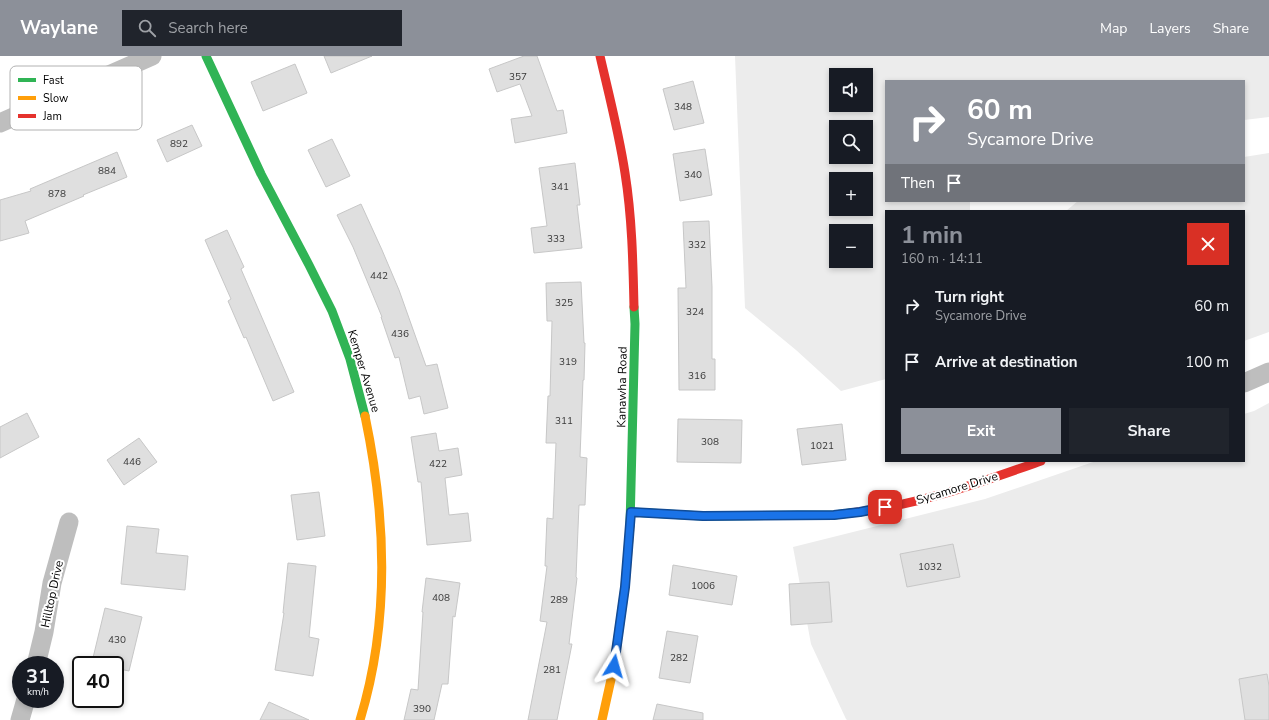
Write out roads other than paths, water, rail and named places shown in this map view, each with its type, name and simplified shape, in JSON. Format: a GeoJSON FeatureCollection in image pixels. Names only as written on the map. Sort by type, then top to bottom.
{"type":"FeatureCollection","features":[{"type":"Feature","properties":{"kind":"street"},"geometry":{"type":"LineString","coordinates":[[129,66],[152,56]]}},
{"type":"Feature","properties":{"kind":"street","name":"Kemper Avenue"},"geometry":{"type":"LineString","coordinates":[[206,56],[261,174],[311,267],[329,306],[349,357],[369,435],[377,487],[381,540],[381,581],[378,637],[372,678],[360,720]]}},
{"type":"Feature","properties":{"kind":"street","name":"Kanawha Road"},"geometry":{"type":"LineString","coordinates":[[600,56],[614,114],[625,174],[632,245],[635,324],[631,512],[625,587],[614,666],[602,720]]}},
{"type":"Feature","properties":{"kind":"street"},"geometry":{"type":"LineString","coordinates":[[0,123],[10,119]]}},
{"type":"Feature","properties":{"kind":"street"},"geometry":{"type":"LineString","coordinates":[[1245,383],[1269,372]]}},
{"type":"Feature","properties":{"kind":"street","name":"Sycamore Drive"},"geometry":{"type":"LineString","coordinates":[[631,512],[711,516],[834,515],[860,512],[911,502],[966,487],[1038,462]]}},
{"type":"Feature","properties":{"kind":"street","name":"Hilltop Drive"},"geometry":{"type":"LineString","coordinates":[[38,656],[44,632],[52,583],[69,522]]}},
{"type":"Feature","properties":{"kind":"street"},"geometry":{"type":"LineString","coordinates":[[20,720],[23,708]]}}]}
